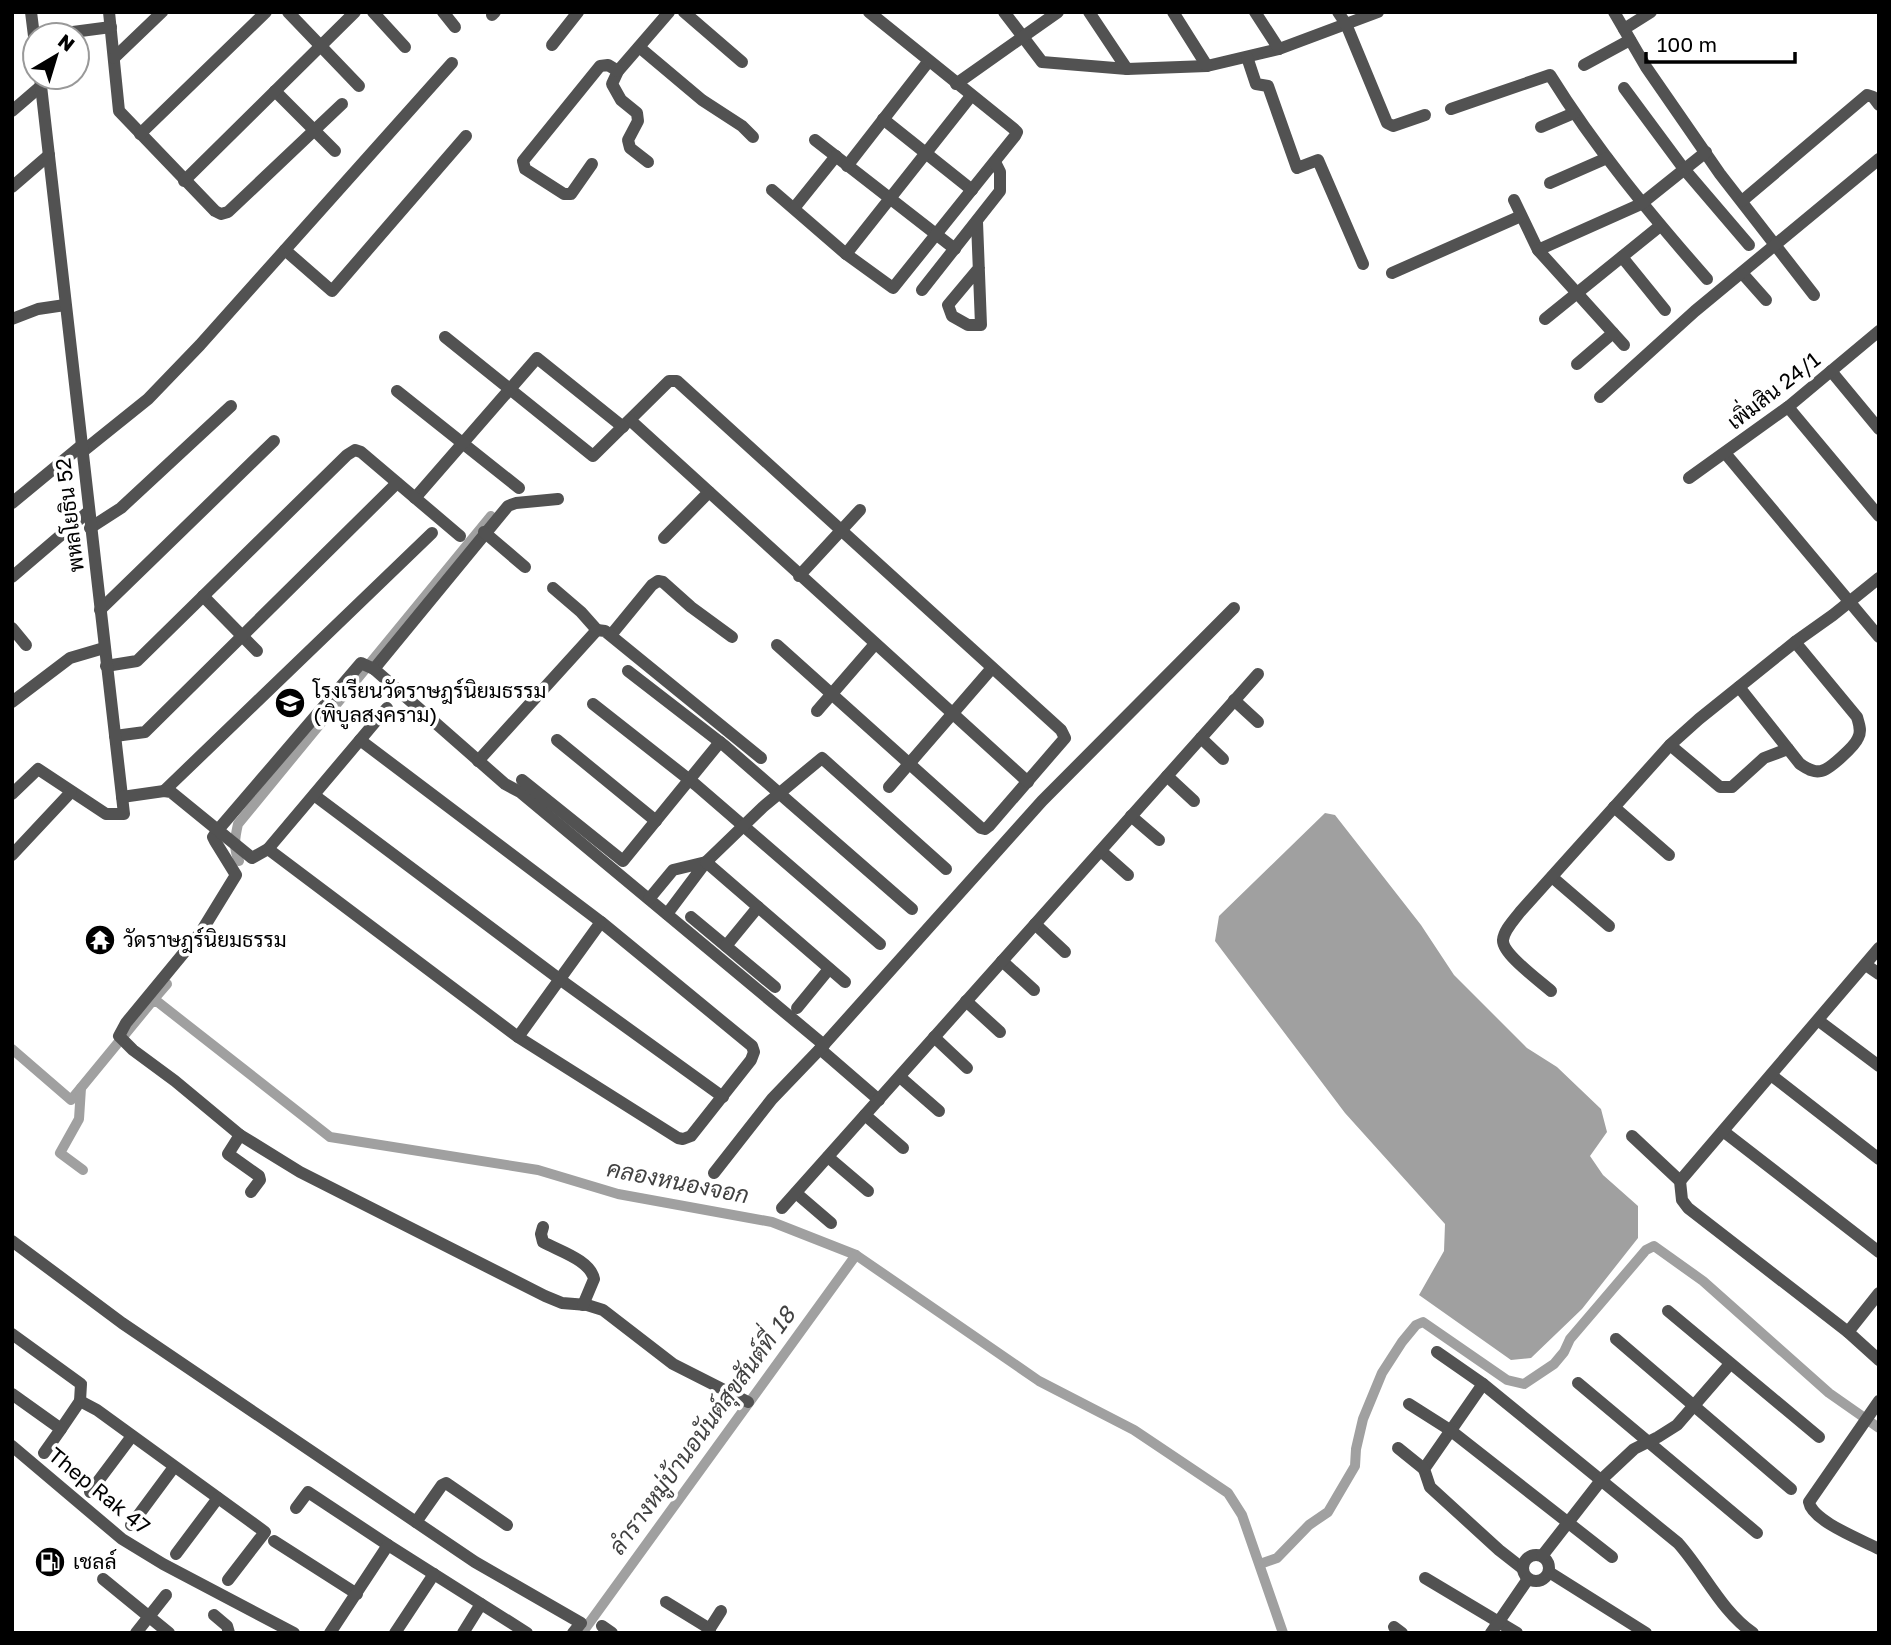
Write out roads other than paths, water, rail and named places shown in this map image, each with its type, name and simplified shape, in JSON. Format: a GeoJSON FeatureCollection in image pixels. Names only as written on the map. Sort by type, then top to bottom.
{"type":"FeatureCollection","features":[{"type":"Feature","properties":{"kind":"street"},"geometry":{"type":"LineString","coordinates":[[109,12],[119,111],[184,180],[221,214],[228,212],[342,104]]}},
{"type":"Feature","properties":{"kind":"street"},"geometry":{"type":"LineString","coordinates":[[114,58],[162,12]]}},
{"type":"Feature","properties":{"kind":"street"},"geometry":{"type":"LineString","coordinates":[[140,134],[266,12]]}},
{"type":"Feature","properties":{"kind":"street"},"geometry":{"type":"LineString","coordinates":[[288,12],[359,86]]}},
{"type":"Feature","properties":{"kind":"street"},"geometry":{"type":"LineString","coordinates":[[184,180],[355,12]]}},
{"type":"Feature","properties":{"kind":"street"},"geometry":{"type":"LineString","coordinates":[[373,12],[405,47]]}},
{"type":"Feature","properties":{"kind":"street"},"geometry":{"type":"LineString","coordinates":[[443,12],[455,27]]}},
{"type":"Feature","properties":{"kind":"street"},"geometry":{"type":"LineString","coordinates":[[552,45],[578,12]]}},
{"type":"Feature","properties":{"kind":"street"},"geometry":{"type":"LineString","coordinates":[[648,162],[639,158],[630,148],[628,140],[638,121],[637,113],[621,100],[611,84],[618,71],[669,12]]}},
{"type":"Feature","properties":{"kind":"street"},"geometry":{"type":"LineString","coordinates":[[684,12],[742,62]]}},
{"type":"Feature","properties":{"kind":"street"},"geometry":{"type":"LineString","coordinates":[[772,190],[846,254],[893,288],[1017,132],[869,12]]}},
{"type":"Feature","properties":{"kind":"street"},"geometry":{"type":"LineString","coordinates":[[1004,12],[1038,58],[1047,64],[1127,69],[1208,66],[1279,49],[1378,12]]}},
{"type":"Feature","properties":{"kind":"street"},"geometry":{"type":"LineString","coordinates":[[956,84],[1058,12]]}},
{"type":"Feature","properties":{"kind":"street"},"geometry":{"type":"LineString","coordinates":[[1089,12],[1127,69]]}},
{"type":"Feature","properties":{"kind":"street"},"geometry":{"type":"LineString","coordinates":[[1173,12],[1208,66]]}},
{"type":"Feature","properties":{"kind":"street"},"geometry":{"type":"LineString","coordinates":[[1255,12],[1279,49]]}},
{"type":"Feature","properties":{"kind":"street"},"geometry":{"type":"LineString","coordinates":[[1338,12],[1346,24],[1387,123],[1393,126],[1425,115]]}},
{"type":"Feature","properties":{"kind":"street"},"geometry":{"type":"LineString","coordinates":[[1614,12],[1646,67],[1720,174],[1814,295]]}},
{"type":"Feature","properties":{"kind":"street"},"geometry":{"type":"LineString","coordinates":[[1584,65],[1627,34],[1651,12]]}},
{"type":"Feature","properties":{"kind":"street"},"geometry":{"type":"LineString","coordinates":[[91,30],[111,27]]}},
{"type":"Feature","properties":{"kind":"street"},"geometry":{"type":"LineString","coordinates":[[639,47],[702,100],[742,126],[753,137]]}},
{"type":"Feature","properties":{"kind":"street"},"geometry":{"type":"LineString","coordinates":[[1247,57],[1256,84],[1268,86],[1297,168],[1318,160],[1363,264]]}},
{"type":"Feature","properties":{"kind":"street"},"geometry":{"type":"LineString","coordinates":[[847,166],[928,62]]}},
{"type":"Feature","properties":{"kind":"street"},"geometry":{"type":"LineString","coordinates":[[12,503],[148,399],[452,63]]}},
{"type":"Feature","properties":{"kind":"street"},"geometry":{"type":"LineString","coordinates":[[592,164],[571,194],[564,194],[525,169],[523,161],[600,66],[608,65],[618,71]]}},
{"type":"Feature","properties":{"kind":"street"},"geometry":{"type":"LineString","coordinates":[[1451,109],[1550,75],[1574,113],[1641,204],[1706,279]]}},
{"type":"Feature","properties":{"kind":"street"},"geometry":{"type":"LineString","coordinates":[[1624,88],[1684,169],[1749,245]]}},
{"type":"Feature","properties":{"kind":"street"},"geometry":{"type":"LineString","coordinates":[[12,111],[31,91]]}},
{"type":"Feature","properties":{"kind":"street","name":"พหลโยธิน 52"},"geometry":{"type":"LineString","coordinates":[[41,91],[122,797]]}},
{"type":"Feature","properties":{"kind":"street"},"geometry":{"type":"LineString","coordinates":[[275,91],[335,151]]}},
{"type":"Feature","properties":{"kind":"street"},"geometry":{"type":"LineString","coordinates":[[846,254],[971,96]]}},
{"type":"Feature","properties":{"kind":"street"},"geometry":{"type":"LineString","coordinates":[[1742,201],[1867,96],[1873,97],[1879,105]]}},
{"type":"Feature","properties":{"kind":"street"},"geometry":{"type":"LineString","coordinates":[[1541,127],[1574,113]]}},
{"type":"Feature","properties":{"kind":"street"},"geometry":{"type":"LineString","coordinates":[[883,119],[972,190]]}},
{"type":"Feature","properties":{"kind":"street"},"geometry":{"type":"LineString","coordinates":[[285,250],[332,291],[466,136]]}},
{"type":"Feature","properties":{"kind":"street"},"geometry":{"type":"LineString","coordinates":[[815,140],[955,249]]}},
{"type":"Feature","properties":{"kind":"street"},"geometry":{"type":"LineString","coordinates":[[1538,250],[1641,204],[1706,152]]}},
{"type":"Feature","properties":{"kind":"street"},"geometry":{"type":"LineString","coordinates":[[12,187],[49,155]]}},
{"type":"Feature","properties":{"kind":"street"},"geometry":{"type":"LineString","coordinates":[[794,207],[836,156]]}},
{"type":"Feature","properties":{"kind":"street"},"geometry":{"type":"LineString","coordinates":[[1550,183],[1607,158]]}},
{"type":"Feature","properties":{"kind":"street"},"geometry":{"type":"LineString","coordinates":[[1600,397],[1695,311],[1879,159]]}},
{"type":"Feature","properties":{"kind":"street"},"geometry":{"type":"LineString","coordinates":[[922,290],[1000,191],[1000,172],[995,162]]}},
{"type":"Feature","properties":{"kind":"street"},"geometry":{"type":"LineString","coordinates":[[1514,200],[1538,250],[1624,345]]}},
{"type":"Feature","properties":{"kind":"street"},"geometry":{"type":"LineString","coordinates":[[1392,273],[1521,216]]}},
{"type":"Feature","properties":{"kind":"street"},"geometry":{"type":"LineString","coordinates":[[977,222],[979,268]]}},
{"type":"Feature","properties":{"kind":"street"},"geometry":{"type":"LineString","coordinates":[[1545,319],[1660,226]]}},
{"type":"Feature","properties":{"kind":"street"},"geometry":{"type":"LineString","coordinates":[[1622,257],[1665,310]]}},
{"type":"Feature","properties":{"kind":"street"},"geometry":{"type":"LineString","coordinates":[[1742,273],[1766,300]]}},
{"type":"Feature","properties":{"kind":"street"},"geometry":{"type":"LineString","coordinates":[[12,318],[65,304]]}},
{"type":"Feature","properties":{"kind":"street","name":"เพิ่มสิน 24/1"},"geometry":{"type":"LineString","coordinates":[[1689,478],[1788,407],[1879,331]]}},
{"type":"Feature","properties":{"kind":"street"},"geometry":{"type":"LineString","coordinates":[[1577,364],[1613,333]]}},
{"type":"Feature","properties":{"kind":"street"},"geometry":{"type":"LineString","coordinates":[[445,337],[590,456],[594,456],[669,381],[677,381],[1064,735],[1064,742],[984,829],[777,645]]}},
{"type":"Feature","properties":{"kind":"street"},"geometry":{"type":"LineString","coordinates":[[415,498],[537,358],[627,423],[709,492],[1028,782]]}},
{"type":"Feature","properties":{"kind":"street"},"geometry":{"type":"LineString","coordinates":[[1831,371],[1879,429]]}},
{"type":"Feature","properties":{"kind":"street"},"geometry":{"type":"LineString","coordinates":[[397,391],[519,488]]}},
{"type":"Feature","properties":{"kind":"street"},"geometry":{"type":"LineString","coordinates":[[90,528],[121,509],[231,406]]}},
{"type":"Feature","properties":{"kind":"street"},"geometry":{"type":"LineString","coordinates":[[1788,407],[1879,516]]}},
{"type":"Feature","properties":{"kind":"street"},"geometry":{"type":"LineString","coordinates":[[100,610],[274,441]]}},
{"type":"Feature","properties":{"kind":"street"},"geometry":{"type":"LineString","coordinates":[[106,666],[137,661],[355,450],[361,452],[460,536]]}},
{"type":"Feature","properties":{"kind":"street"},"geometry":{"type":"LineString","coordinates":[[1725,453],[1879,637]]}},
{"type":"Feature","properties":{"kind":"street"},"geometry":{"type":"LineString","coordinates":[[115,736],[145,732],[397,483]]}},
{"type":"Feature","properties":{"kind":"street"},"geometry":{"type":"LineString","coordinates":[[664,538],[709,492]]}},
{"type":"Feature","properties":{"kind":"street"},"geometry":{"type":"LineString","coordinates":[[558,499],[508,506],[214,837],[236,875],[201,932],[126,1023],[119,1036],[240,1135],[300,1172],[458,1254],[553,1299],[604,1310],[673,1364],[748,1402]]}},
{"type":"Feature","properties":{"kind":"street"},"geometry":{"type":"LineString","coordinates":[[799,576],[860,510]]}},
{"type":"Feature","properties":{"kind":"street"},"geometry":{"type":"LineString","coordinates":[[12,577],[88,512]]}},
{"type":"Feature","properties":{"kind":"street"},"geometry":{"type":"LineString","coordinates":[[484,532],[525,568]]}},
{"type":"Feature","properties":{"kind":"street"},"geometry":{"type":"LineString","coordinates":[[164,791],[432,533]]}},
{"type":"Feature","properties":{"kind":"street"},"geometry":{"type":"LineString","coordinates":[[1551,991],[1506,952],[1502,943],[1520,912],[1670,745],[1795,642],[1879,578]]}},
{"type":"Feature","properties":{"kind":"street"},"geometry":{"type":"LineString","coordinates":[[611,635],[658,581],[663,582],[732,637]]}},
{"type":"Feature","properties":{"kind":"street"},"geometry":{"type":"LineString","coordinates":[[553,588],[597,630],[606,631],[761,758]]}},
{"type":"Feature","properties":{"kind":"street"},"geometry":{"type":"LineString","coordinates":[[203,596],[257,651]]}},
{"type":"Feature","properties":{"kind":"street"},"geometry":{"type":"LineString","coordinates":[[714,1173],[772,1099],[822,1047],[1042,801],[1234,608]]}},
{"type":"Feature","properties":{"kind":"street"},"geometry":{"type":"LineString","coordinates":[[12,628],[26,645]]}},
{"type":"Feature","properties":{"kind":"street"},"geometry":{"type":"LineString","coordinates":[[478,761],[597,630]]}},
{"type":"Feature","properties":{"kind":"street"},"geometry":{"type":"LineString","coordinates":[[1739,687],[1800,764],[1811,771],[1831,767],[1858,738],[1860,727],[1857,717],[1795,642]]}},
{"type":"Feature","properties":{"kind":"street"},"geometry":{"type":"LineString","coordinates":[[817,711],[875,644]]}},
{"type":"Feature","properties":{"kind":"street"},"geometry":{"type":"LineString","coordinates":[[12,702],[71,659],[104,648]]}},
{"type":"Feature","properties":{"kind":"street"},"geometry":{"type":"LineString","coordinates":[[368,666],[505,784],[520,792],[667,914],[822,1047],[879,1100]]}},
{"type":"Feature","properties":{"kind":"street"},"geometry":{"type":"LineString","coordinates":[[889,786],[992,668]]}},
{"type":"Feature","properties":{"kind":"street"},"geometry":{"type":"LineString","coordinates":[[628,671],[720,742],[912,909]]}},
{"type":"Feature","properties":{"kind":"street"},"geometry":{"type":"LineString","coordinates":[[782,1208],[1258,674]]}},
{"type":"Feature","properties":{"kind":"street"},"geometry":{"type":"LineString","coordinates":[[1234,700],[1258,722]]}},
{"type":"Feature","properties":{"kind":"street"},"geometry":{"type":"LineString","coordinates":[[593,704],[689,780],[880,944]]}},
{"type":"Feature","properties":{"kind":"street"},"geometry":{"type":"LineString","coordinates":[[12,794],[38,769],[106,814],[124,814],[122,797],[171,792],[252,858],[268,849],[387,708]]}},
{"type":"Feature","properties":{"kind":"street"},"geometry":{"type":"LineString","coordinates":[[1201,738],[1223,759]]}},
{"type":"Feature","properties":{"kind":"street"},"geometry":{"type":"LineString","coordinates":[[268,849],[518,1037],[683,1139],[691,1136],[751,1060],[754,1052],[752,1046],[601,922],[360,740]]}},
{"type":"Feature","properties":{"kind":"street"},"geometry":{"type":"LineString","coordinates":[[557,740],[656,821]]}},
{"type":"Feature","properties":{"kind":"street"},"geometry":{"type":"LineString","coordinates":[[522,780],[623,861],[720,742]]}},
{"type":"Feature","properties":{"kind":"street"},"geometry":{"type":"LineString","coordinates":[[1670,745],[1720,787],[1726,789],[1732,787],[1764,758],[1788,749]]}},
{"type":"Feature","properties":{"kind":"street"},"geometry":{"type":"LineString","coordinates":[[667,914],[706,862],[779,793],[822,758],[946,869]]}},
{"type":"Feature","properties":{"kind":"street"},"geometry":{"type":"LineString","coordinates":[[1167,776],[1194,801]]}},
{"type":"Feature","properties":{"kind":"street"},"geometry":{"type":"LineString","coordinates":[[12,855],[71,792]]}},
{"type":"Feature","properties":{"kind":"street"},"geometry":{"type":"LineString","coordinates":[[314,794],[558,978],[723,1097]]}},
{"type":"Feature","properties":{"kind":"street"},"geometry":{"type":"LineString","coordinates":[[1614,807],[1669,855]]}},
{"type":"Feature","properties":{"kind":"street"},"geometry":{"type":"LineString","coordinates":[[1131,816],[1159,840]]}},
{"type":"Feature","properties":{"kind":"street"},"geometry":{"type":"LineString","coordinates":[[1101,851],[1128,875]]}},
{"type":"Feature","properties":{"kind":"street"},"geometry":{"type":"LineString","coordinates":[[649,900],[673,870],[706,862]]}},
{"type":"Feature","properties":{"kind":"street"},"geometry":{"type":"LineString","coordinates":[[706,862],[845,982]]}},
{"type":"Feature","properties":{"kind":"street"},"geometry":{"type":"LineString","coordinates":[[1552,877],[1609,926]]}},
{"type":"Feature","properties":{"kind":"street"},"geometry":{"type":"LineString","coordinates":[[726,946],[758,907]]}},
{"type":"Feature","properties":{"kind":"street"},"geometry":{"type":"LineString","coordinates":[[691,917],[775,987]]}},
{"type":"Feature","properties":{"kind":"street"},"geometry":{"type":"LineString","coordinates":[[518,1037],[601,922]]}},
{"type":"Feature","properties":{"kind":"street"},"geometry":{"type":"LineString","coordinates":[[1035,924],[1065,952]]}},
{"type":"Feature","properties":{"kind":"street"},"geometry":{"type":"LineString","coordinates":[[1680,1181],[1879,948]]}},
{"type":"Feature","properties":{"kind":"street"},"geometry":{"type":"LineString","coordinates":[[1002,961],[1034,990]]}},
{"type":"Feature","properties":{"kind":"street"},"geometry":{"type":"LineString","coordinates":[[1866,965],[1879,974]]}},
{"type":"Feature","properties":{"kind":"street"},"geometry":{"type":"LineString","coordinates":[[797,1008],[829,969]]}},
{"type":"Feature","properties":{"kind":"street"},"geometry":{"type":"LineString","coordinates":[[967,1001],[1000,1032]]}},
{"type":"Feature","properties":{"kind":"street"},"geometry":{"type":"LineString","coordinates":[[1819,1021],[1879,1066]]}},
{"type":"Feature","properties":{"kind":"street"},"geometry":{"type":"LineString","coordinates":[[934,1037],[967,1068]]}},
{"type":"Feature","properties":{"kind":"street"},"geometry":{"type":"LineString","coordinates":[[1771,1075],[1879,1158]]}},
{"type":"Feature","properties":{"kind":"street"},"geometry":{"type":"LineString","coordinates":[[900,1077],[939,1111]]}},
{"type":"Feature","properties":{"kind":"street"},"geometry":{"type":"LineString","coordinates":[[865,1115],[903,1148]]}},
{"type":"Feature","properties":{"kind":"street"},"geometry":{"type":"LineString","coordinates":[[1723,1131],[1879,1252]]}},
{"type":"Feature","properties":{"kind":"street"},"geometry":{"type":"LineString","coordinates":[[240,1135],[228,1154],[259,1176],[260,1180],[251,1192]]}},
{"type":"Feature","properties":{"kind":"street"},"geometry":{"type":"LineString","coordinates":[[1632,1136],[1680,1181],[1682,1200],[1688,1208],[1848,1332],[1879,1360]]}},
{"type":"Feature","properties":{"kind":"street"},"geometry":{"type":"LineString","coordinates":[[828,1157],[868,1191]]}},
{"type":"Feature","properties":{"kind":"street"},"geometry":{"type":"LineString","coordinates":[[796,1193],[831,1223]]}},
{"type":"Feature","properties":{"kind":"street"},"geometry":{"type":"LineString","coordinates":[[543,1227],[543,1242],[586,1265],[594,1275],[583,1305]]}},
{"type":"Feature","properties":{"kind":"street"},"geometry":{"type":"LineString","coordinates":[[12,1241],[122,1323],[475,1562],[580,1623],[573,1633]]}},
{"type":"Feature","properties":{"kind":"street"},"geometry":{"type":"LineString","coordinates":[[1848,1332],[1878,1295]]}},
{"type":"Feature","properties":{"kind":"street"},"geometry":{"type":"LineString","coordinates":[[1668,1311],[1819,1437]]}},
{"type":"Feature","properties":{"kind":"street"},"geometry":{"type":"LineString","coordinates":[[12,1334],[80,1384],[80,1401],[44,1452]]}},
{"type":"Feature","properties":{"kind":"street"},"geometry":{"type":"LineString","coordinates":[[1616,1339],[1791,1489]]}},
{"type":"Feature","properties":{"kind":"street"},"geometry":{"type":"LineString","coordinates":[[1437,1352],[1483,1384],[1678,1543],[1696,1563],[1736,1619],[1754,1633]]}},
{"type":"Feature","properties":{"kind":"street"},"geometry":{"type":"LineString","coordinates":[[1542,1556],[1602,1479],[1634,1449],[1670,1431],[1730,1364]]}},
{"type":"Feature","properties":{"kind":"street"},"geometry":{"type":"LineString","coordinates":[[1578,1383],[1757,1533]]}},
{"type":"Feature","properties":{"kind":"street"},"geometry":{"type":"LineString","coordinates":[[1424,1469],[1483,1384]]}},
{"type":"Feature","properties":{"kind":"street"},"geometry":{"type":"LineString","coordinates":[[12,1394],[61,1429]]}},
{"type":"Feature","properties":{"kind":"street"},"geometry":{"type":"LineString","coordinates":[[80,1401],[97,1410],[265,1532],[228,1580]]}},
{"type":"Feature","properties":{"kind":"street"},"geometry":{"type":"LineString","coordinates":[[1409,1404],[1450,1430],[1612,1557]]}},
{"type":"Feature","properties":{"kind":"street"},"geometry":{"type":"LineString","coordinates":[[1877,1404],[1812,1498],[1810,1507],[1819,1517],[1879,1549]]}},
{"type":"Feature","properties":{"kind":"street"},"geometry":{"type":"LineString","coordinates":[[90,1492],[132,1436]]}},
{"type":"Feature","properties":{"kind":"street","name":"Thep Rak 47"},"geometry":{"type":"LineString","coordinates":[[12,1446],[122,1539],[163,1564],[294,1633]]}},
{"type":"Feature","properties":{"kind":"street"},"geometry":{"type":"LineString","coordinates":[[1398,1448],[1424,1469],[1430,1487],[1525,1573],[1540,1581],[1549,1573]]}},
{"type":"Feature","properties":{"kind":"street"},"geometry":{"type":"LineString","coordinates":[[131,1525],[174,1467]]}},
{"type":"Feature","properties":{"kind":"street"},"geometry":{"type":"LineString","coordinates":[[416,1522],[446,1483],[507,1525]]}},
{"type":"Feature","properties":{"kind":"street"},"geometry":{"type":"LineString","coordinates":[[296,1508],[308,1492],[527,1633]]}},
{"type":"Feature","properties":{"kind":"street"},"geometry":{"type":"LineString","coordinates":[[176,1554],[218,1498]]}},
{"type":"Feature","properties":{"kind":"street"},"geometry":{"type":"LineString","coordinates":[[274,1541],[356,1594]]}},
{"type":"Feature","properties":{"kind":"street"},"geometry":{"type":"LineString","coordinates":[[330,1633],[388,1545]]}},
{"type":"Feature","properties":{"kind":"street"},"geometry":{"type":"LineString","coordinates":[[1494,1628],[1525,1573],[1524,1561],[1530,1556],[1542,1556],[1548,1561],[1549,1573]]}},
{"type":"Feature","properties":{"kind":"street"},"geometry":{"type":"LineString","coordinates":[[1549,1573],[1646,1633]]}},
{"type":"Feature","properties":{"kind":"street"},"geometry":{"type":"LineString","coordinates":[[395,1633],[434,1574]]}},
{"type":"Feature","properties":{"kind":"street"},"geometry":{"type":"LineString","coordinates":[[1425,1578],[1494,1628],[1517,1633]]}},
{"type":"Feature","properties":{"kind":"street"},"geometry":{"type":"LineString","coordinates":[[103,1579],[169,1633]]}},
{"type":"Feature","properties":{"kind":"street"},"geometry":{"type":"LineString","coordinates":[[136,1633],[166,1595]]}},
{"type":"Feature","properties":{"kind":"street"},"geometry":{"type":"LineString","coordinates":[[666,1602],[708,1631],[721,1611]]}},
{"type":"Feature","properties":{"kind":"street"},"geometry":{"type":"LineString","coordinates":[[463,1633],[481,1604]]}},
{"type":"Feature","properties":{"kind":"street"},"geometry":{"type":"LineString","coordinates":[[214,1615],[227,1626],[229,1633]]}},
{"type":"Feature","properties":{"kind":"waterway"},"geometry":{"type":"LineString","coordinates":[[239,861],[235,842],[238,824],[491,516]]}},
{"type":"Feature","properties":{"kind":"waterway"},"geometry":{"type":"LineString","coordinates":[[154,999],[167,984]]}},
{"type":"Feature","properties":{"kind":"waterway","name":"คลองหนองจอก"},"geometry":{"type":"LineString","coordinates":[[12,1049],[71,1100],[154,999],[330,1137],[538,1170],[618,1194],[772,1222],[856,1255],[1039,1381],[1134,1430],[1228,1493],[1242,1515],[1283,1633]]}},
{"type":"Feature","properties":{"kind":"waterway"},"geometry":{"type":"LineString","coordinates":[[81,1088],[79,1119],[60,1153],[83,1170]]}},
{"type":"Feature","properties":{"kind":"waterway"},"geometry":{"type":"LineString","coordinates":[[1260,1564],[1277,1558],[1309,1525],[1328,1512],[1355,1466],[1363,1419],[1382,1373],[1416,1325],[1423,1322],[1507,1380],[1524,1384],[1554,1364],[1570,1339],[1646,1250],[1654,1246],[1703,1281],[1829,1393],[1879,1428]]}},
{"type":"Feature","properties":{"kind":"waterway","name":"ลำรางหมู่บ้านอนันต์สุขสันต์ที่ 18"},"geometry":{"type":"LineString","coordinates":[[582,1633],[856,1255]]}},
{"type":"Feature","properties":{"kind":"place","name":"โรงเรียนวัดราษฎร์นิยมธรรม (พิบูลสงคราม)"},"geometry":{"type":"Point","coordinates":[290,703]}},
{"type":"Feature","properties":{"kind":"place","name":"วัดราษฎร์นิยมธรรม"},"geometry":{"type":"Point","coordinates":[100,940]}},
{"type":"Feature","properties":{"kind":"place","name":"เชลล์"},"geometry":{"type":"Point","coordinates":[50,1562]}}]}
